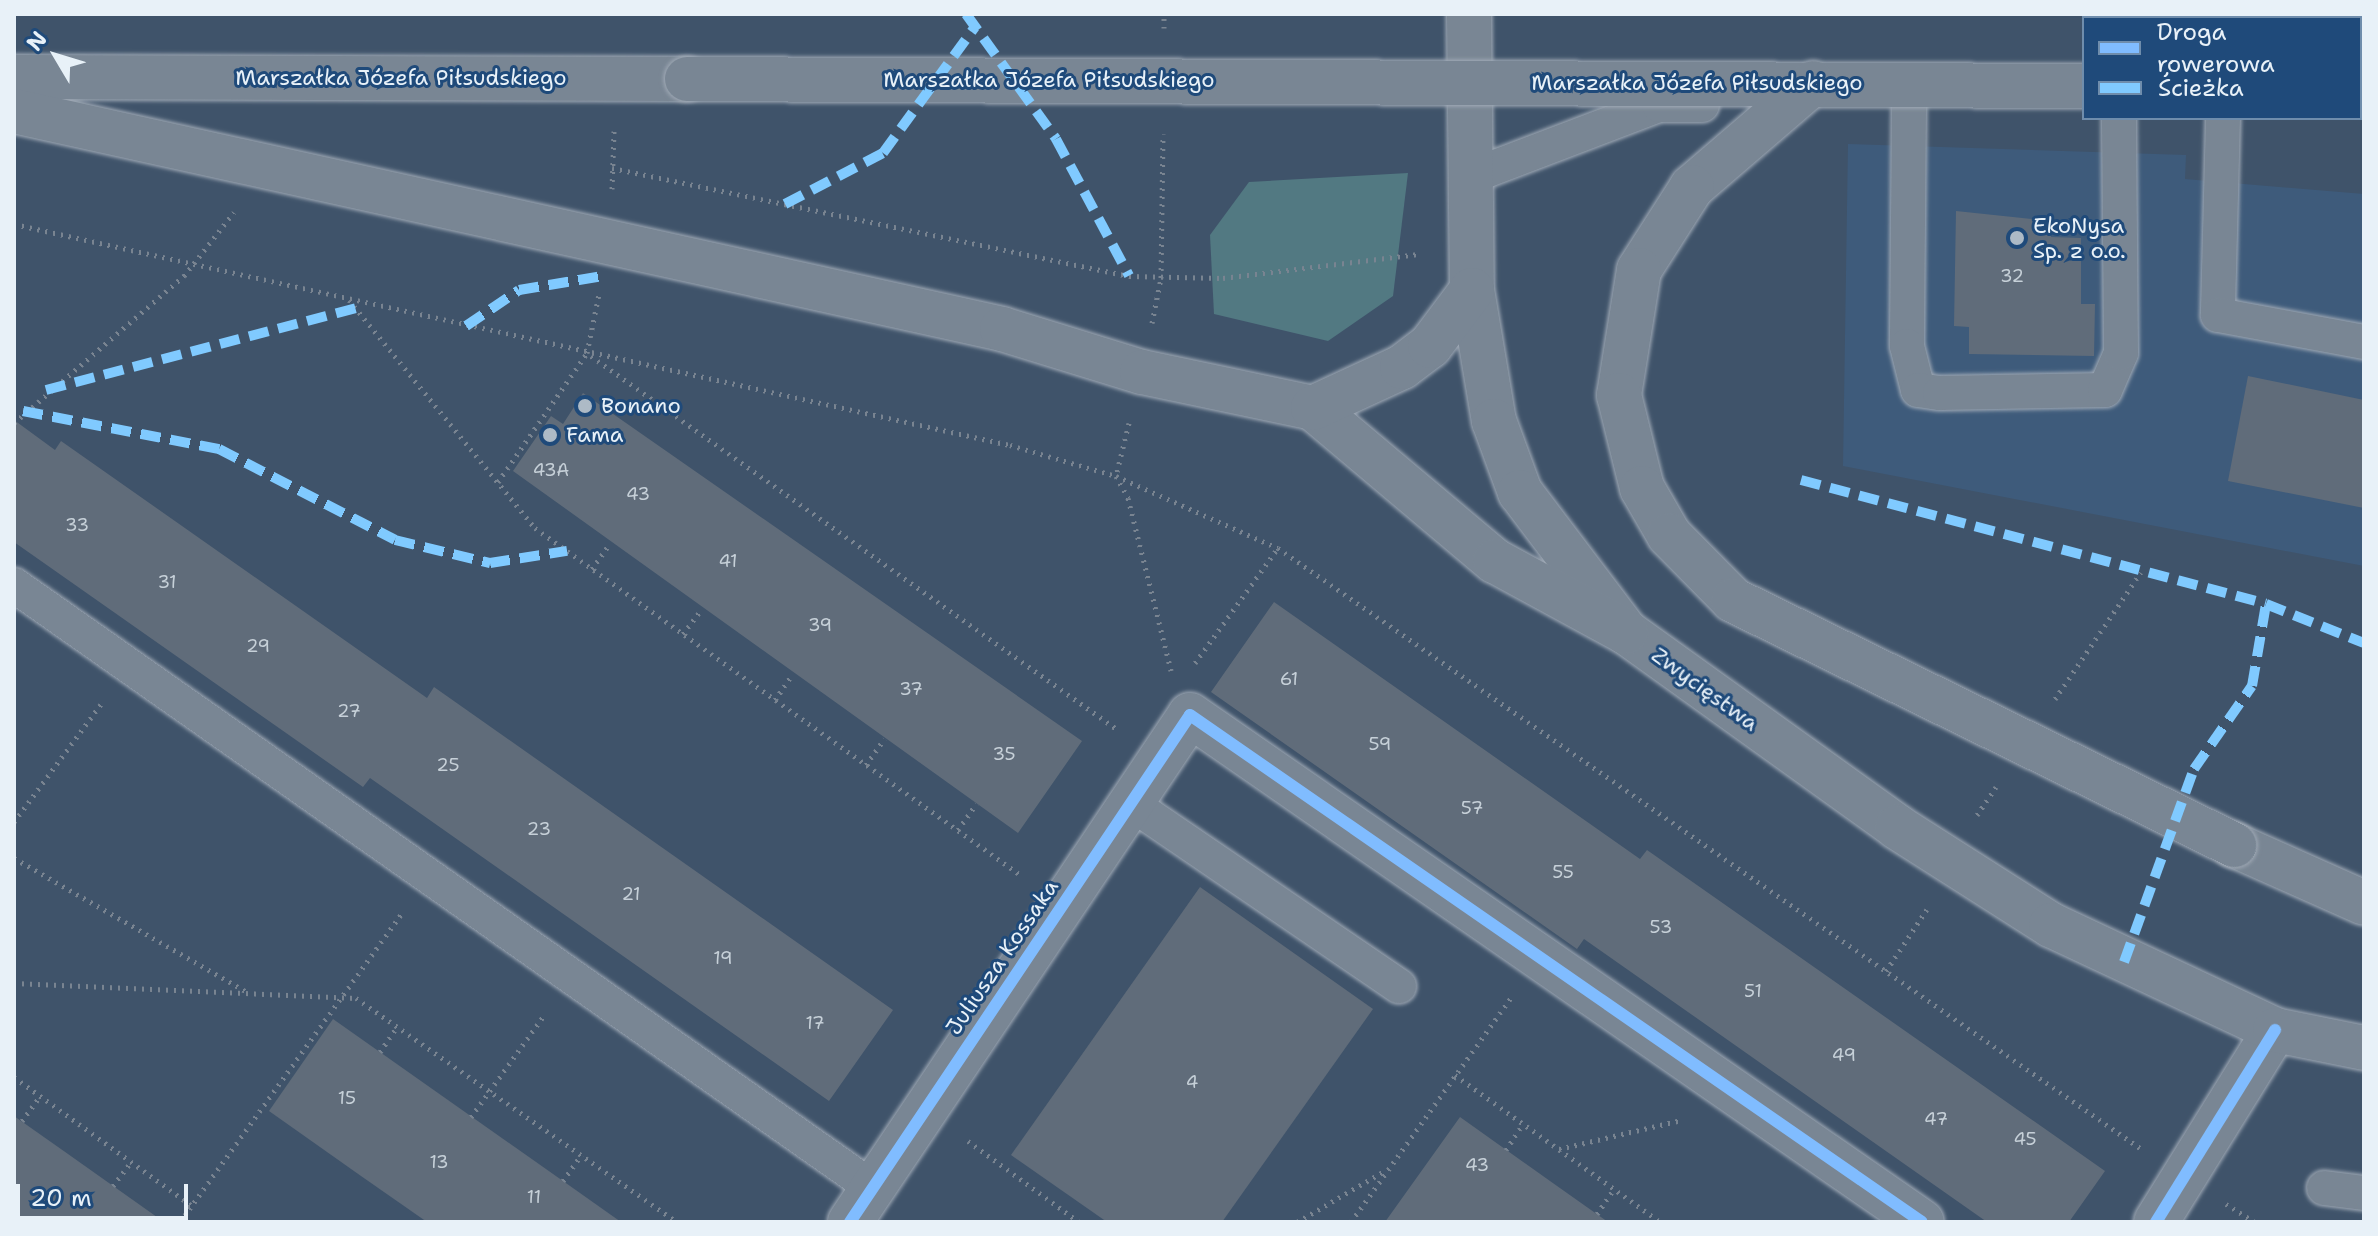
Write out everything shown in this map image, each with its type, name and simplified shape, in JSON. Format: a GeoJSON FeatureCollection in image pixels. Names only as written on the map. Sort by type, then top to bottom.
{"type":"FeatureCollection","features":[{"type":"Feature","properties":{"kind":"main road","name":"Zwycięstwa"},"geometry":{"type":"LineString","coordinates":[[1469,14],[1472,290],[1494,421],[1520,492],[1626,632],[1897,827],[2051,925],[2275,1030],[2364,1048]]}},
{"type":"Feature","properties":{"kind":"main road"},"geometry":{"type":"LineString","coordinates":[[2150,14],[2364,16]]}},
{"type":"Feature","properties":{"kind":"main road","name":"Marszałka Józefa Piłsudskiego"},"geometry":{"type":"LineString","coordinates":[[14,77],[2082,86]]}},
{"type":"Feature","properties":{"kind":"main road"},"geometry":{"type":"LineString","coordinates":[[1813,83],[1692,187],[1639,270],[1619,395],[1642,488],[1669,535],[1733,600],[2234,845],[2364,903]]}},
{"type":"Feature","properties":{"kind":"main road"},"geometry":{"type":"LineString","coordinates":[[14,111],[1002,329],[1142,372],[1313,408],[1495,561],[1626,632]]}},
{"type":"Feature","properties":{"kind":"main road"},"geometry":{"type":"LineString","coordinates":[[1313,408],[1402,367],[1430,346],[1472,290]]}},
{"type":"Feature","properties":{"kind":"main road"},"geometry":{"type":"LineString","coordinates":[[1187,696],[1540,959],[1922,1222]]}},
{"type":"Feature","properties":{"kind":"main road","name":"Juliusza Kossaka"},"geometry":{"type":"LineString","coordinates":[[862,1205],[1159,759],[1187,696]]}},
{"type":"Feature","properties":{"kind":"main road"},"geometry":{"type":"LineString","coordinates":[[2156,1222],[2275,1030]]}},
{"type":"Feature","properties":{"kind":"lane"},"geometry":{"type":"LineString","coordinates":[[1472,176],[1659,105],[2082,108]]}},
{"type":"Feature","properties":{"kind":"lane"},"geometry":{"type":"LineString","coordinates":[[1909,106],[1907,346],[1918,390],[1940,393],[2105,390],[2121,353],[2119,120]]}},
{"type":"Feature","properties":{"kind":"lane"},"geometry":{"type":"LineString","coordinates":[[2223,120],[2218,315],[2364,342]]}},
{"type":"Feature","properties":{"kind":"lane"},"geometry":{"type":"LineString","coordinates":[[14,585],[572,977],[862,1205]]}},
{"type":"Feature","properties":{"kind":"lane"},"geometry":{"type":"LineString","coordinates":[[1129,802],[1399,986]]}},
{"type":"Feature","properties":{"kind":"lane"},"geometry":{"type":"LineString","coordinates":[[2324,1188],[2364,1193]]}},
{"type":"Feature","properties":{"kind":"path"},"geometry":{"type":"LineString","coordinates":[[14,423],[184,276],[189,262],[246,199],[254,165]]}},
{"type":"Feature","properties":{"kind":"path"},"geometry":{"type":"LineString","coordinates":[[612,168],[1129,276],[1223,278],[1472,247]]}},
{"type":"Feature","properties":{"kind":"path"},"geometry":{"type":"LineString","coordinates":[[14,224],[1010,445],[1116,476],[1278,548],[2185,1179],[2255,1222]]}},
{"type":"Feature","properties":{"kind":"path"},"geometry":{"type":"LineString","coordinates":[[348,299],[535,528],[1061,904]]}},
{"type":"Feature","properties":{"kind":"path"},"geometry":{"type":"LineString","coordinates":[[498,482],[587,353]]}},
{"type":"Feature","properties":{"kind":"path"},"geometry":{"type":"LineString","coordinates":[[587,353],[1159,759]]}},
{"type":"Feature","properties":{"kind":"path"},"geometry":{"type":"LineString","coordinates":[[592,569],[609,545]]}},
{"type":"Feature","properties":{"kind":"path"},"geometry":{"type":"LineString","coordinates":[[1187,696],[1278,548]]}},
{"type":"Feature","properties":{"kind":"path"},"geometry":{"type":"LineString","coordinates":[[683,634],[701,610]]}},
{"type":"Feature","properties":{"kind":"path"},"geometry":{"type":"LineString","coordinates":[[14,822],[129,665]]}},
{"type":"Feature","properties":{"kind":"path"},"geometry":{"type":"LineString","coordinates":[[775,700],[792,675]]}},
{"type":"Feature","properties":{"kind":"path"},"geometry":{"type":"LineString","coordinates":[[866,765],[884,739]]}},
{"type":"Feature","properties":{"kind":"path"},"geometry":{"type":"LineString","coordinates":[[958,830],[976,804]]}},
{"type":"Feature","properties":{"kind":"path"},"geometry":{"type":"LineString","coordinates":[[14,858],[248,993]]}},
{"type":"Feature","properties":{"kind":"path"},"geometry":{"type":"LineString","coordinates":[[180,1222],[428,875]]}},
{"type":"Feature","properties":{"kind":"path"},"geometry":{"type":"LineString","coordinates":[[1351,1222],[1540,959]]}},
{"type":"Feature","properties":{"kind":"path"},"geometry":{"type":"LineString","coordinates":[[471,1117],[572,977]]}},
{"type":"Feature","properties":{"kind":"path"},"geometry":{"type":"LineString","coordinates":[[14,983],[356,998],[674,1221]]}},
{"type":"Feature","properties":{"kind":"path"},"geometry":{"type":"LineString","coordinates":[[380,1052],[397,1027]]}},
{"type":"Feature","properties":{"kind":"path"},"geometry":{"type":"LineString","coordinates":[[1455,1075],[1660,1222]]}},
{"type":"Feature","properties":{"kind":"path"},"geometry":{"type":"LineString","coordinates":[[14,1077],[192,1206]]}},
{"type":"Feature","properties":{"kind":"path"},"geometry":{"type":"LineString","coordinates":[[22,1121],[40,1096]]}},
{"type":"Feature","properties":{"kind":"path"},"geometry":{"type":"LineString","coordinates":[[1558,1149],[1729,1109],[1741,1097]]}},
{"type":"Feature","properties":{"kind":"path"},"geometry":{"type":"LineString","coordinates":[[925,1110],[1079,1222]]}},
{"type":"Feature","properties":{"kind":"path"},"geometry":{"type":"LineString","coordinates":[[1506,1150],[1523,1124]]}},
{"type":"Feature","properties":{"kind":"path"},"geometry":{"type":"LineString","coordinates":[[563,1181],[581,1155]]}},
{"type":"Feature","properties":{"kind":"path"},"geometry":{"type":"LineString","coordinates":[[113,1186],[131,1162]]}},
{"type":"Feature","properties":{"kind":"path"},"geometry":{"type":"LineString","coordinates":[[1297,1222],[1389,1168]]}},
{"type":"Feature","properties":{"kind":"path"},"geometry":{"type":"LineString","coordinates":[[1597,1214],[1614,1189]]}},
{"type":"Feature","properties":{"kind":"shaded area"},"geometry":{"type":"Polygon","coordinates":[[[1848,144],[2186,155],[2185,179],[2364,194],[2364,566],[1843,466],[1848,144]]]}},
{"type":"Feature","properties":{"kind":"green space"},"geometry":{"type":"Polygon","coordinates":[[[1408,173],[1393,296],[1328,341],[1214,314],[1210,235],[1249,182],[1408,173]]]}},
{"type":"Feature","properties":{"kind":"building"},"geometry":{"type":"Polygon","coordinates":[[[1956,211],[2051,221],[2051,237],[2081,238],[2081,304],[2095,304],[2094,356],[1969,354],[1969,327],[1954,326],[1956,211]]]}},
{"type":"Feature","properties":{"kind":"building"},"geometry":{"type":"Polygon","coordinates":[[[2248,376],[2364,400],[2364,508],[2228,481],[2248,376]]]}},
{"type":"Feature","properties":{"kind":"building"},"geometry":{"type":"Polygon","coordinates":[[[583,393],[1082,741],[1018,833],[513,471],[551,416],[563,424],[583,393]]]}},
{"type":"Feature","properties":{"kind":"building"},"geometry":{"type":"Polygon","coordinates":[[[14,420],[55,450],[61,441],[427,698],[434,687],[893,1010],[829,1101],[370,778],[363,787],[14,542],[14,420]]]}},
{"type":"Feature","properties":{"kind":"building"},"geometry":{"type":"Polygon","coordinates":[[[1274,602],[1640,859],[1647,850],[2105,1171],[2069,1222],[1987,1222],[1584,939],[1577,949],[1211,692],[1274,602]]]}},
{"type":"Feature","properties":{"kind":"building"},"geometry":{"type":"Polygon","coordinates":[[[1200,887],[1373,1009],[1222,1222],[1107,1222],[1011,1155],[1200,887]]]}},
{"type":"Feature","properties":{"kind":"building"},"geometry":{"type":"Polygon","coordinates":[[[333,1019],[621,1222],[427,1222],[361,1176],[269,1111],[333,1019]]]}},
{"type":"Feature","properties":{"kind":"building"},"geometry":{"type":"Polygon","coordinates":[[[14,1116],[68,1154],[164,1222],[14,1222],[14,1116]]]}},
{"type":"Feature","properties":{"kind":"building"},"geometry":{"type":"Polygon","coordinates":[[[1460,1117],[1550,1181],[1608,1222],[1385,1222],[1460,1117]]]}},
{"type":"Feature","properties":{"kind":"marked path"},"geometry":{"type":"LineString","coordinates":[[966,14],[1056,139],[1129,276]]}},
{"type":"Feature","properties":{"kind":"marked path"},"geometry":{"type":"LineString","coordinates":[[785,204],[883,153],[975,27]]}},
{"type":"Feature","properties":{"kind":"marked path"},"geometry":{"type":"LineString","coordinates":[[466,326],[519,290],[603,276]]}},
{"type":"Feature","properties":{"kind":"marked path"},"geometry":{"type":"LineString","coordinates":[[46,390],[356,308]]}},
{"type":"Feature","properties":{"kind":"marked path"},"geometry":{"type":"LineString","coordinates":[[23,411],[219,449],[395,540],[490,563],[567,551]]}},
{"type":"Feature","properties":{"kind":"marked path"},"geometry":{"type":"LineString","coordinates":[[1801,480],[2266,604],[2364,643]]}},
{"type":"Feature","properties":{"kind":"marked path"},"geometry":{"type":"LineString","coordinates":[[2124,962],[2194,769],[2252,686],[2266,604]]}},
{"type":"Feature","properties":{"kind":"cycle path"},"geometry":{"type":"LineString","coordinates":[[850,1222],[1190,715],[1922,1222]]}},
{"type":"Feature","properties":{"kind":"cycle path"},"geometry":{"type":"LineString","coordinates":[[2156,1222],[2275,1030]]}},
{"type":"Feature","properties":{"kind":"place","name":"EkoNysa Sp. z o.o."},"geometry":{"type":"Point","coordinates":[2017,238]}},
{"type":"Feature","properties":{"kind":"place","name":"Bonano"},"geometry":{"type":"Point","coordinates":[585,406]}},
{"type":"Feature","properties":{"kind":"place","name":"Fama"},"geometry":{"type":"Point","coordinates":[550,435]}}]}
